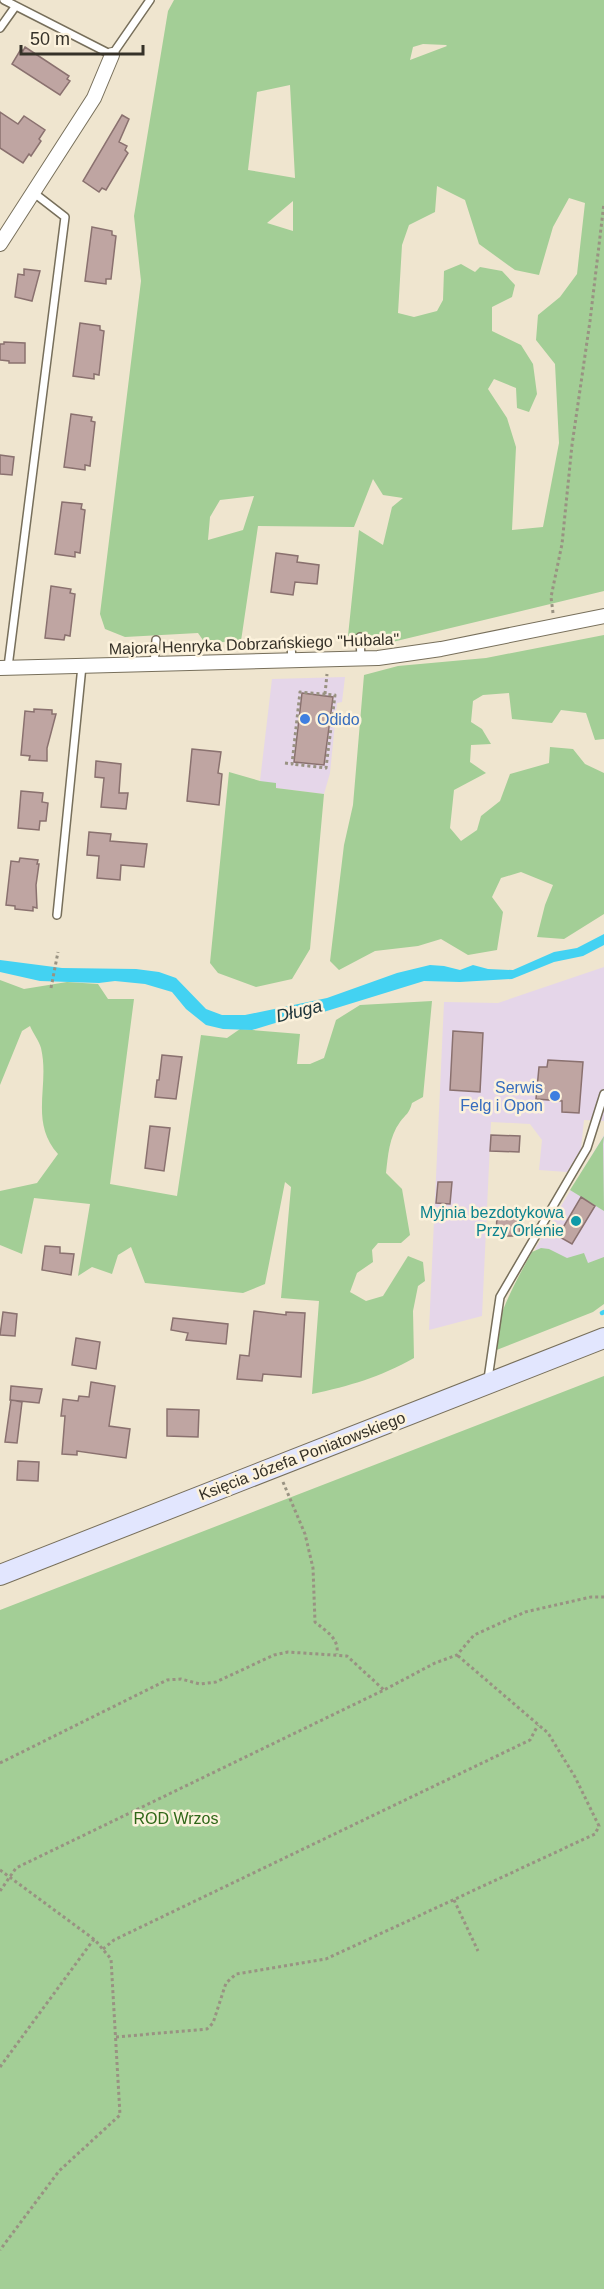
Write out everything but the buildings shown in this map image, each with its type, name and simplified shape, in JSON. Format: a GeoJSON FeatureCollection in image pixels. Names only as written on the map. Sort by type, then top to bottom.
{"type":"FeatureCollection","features":[{"type":"Feature","properties":{"kind":"main road","name":"Księcia Józefa Poniatowskiego"},"geometry":{"type":"LineString","coordinates":[[0,1575],[604,1338]]}},
{"type":"Feature","properties":{"kind":"street"},"geometry":{"type":"LineString","coordinates":[[0,244],[94,98],[112,56]]}},
{"type":"Feature","properties":{"kind":"street","name":"Majora Henryka Dobrzańskiego \"Hubala\""},"geometry":{"type":"LineString","coordinates":[[4,668],[361,659],[430,651],[604,616]]}},
{"type":"Feature","properties":{"kind":"lane"},"geometry":{"type":"LineString","coordinates":[[4,0],[112,56],[150,0]]}},
{"type":"Feature","properties":{"kind":"lane"},"geometry":{"type":"LineString","coordinates":[[0,28],[15,7]]}},
{"type":"Feature","properties":{"kind":"lane"},"geometry":{"type":"LineString","coordinates":[[4,668],[65,217],[34,193]]}},
{"type":"Feature","properties":{"kind":"lane"},"geometry":{"type":"LineString","coordinates":[[360,637],[361,659]]}},
{"type":"Feature","properties":{"kind":"lane"},"geometry":{"type":"LineString","coordinates":[[154,664],[156,640]]}},
{"type":"Feature","properties":{"kind":"lane"},"geometry":{"type":"LineString","coordinates":[[291,644],[292,661]]}},
{"type":"Feature","properties":{"kind":"lane"},"geometry":{"type":"LineString","coordinates":[[57,915],[82,666]]}},
{"type":"Feature","properties":{"kind":"lane"},"geometry":{"type":"LineString","coordinates":[[488,1383],[500,1298],[587,1148],[604,1094]]}},
{"type":"Feature","properties":{"kind":"path"},"geometry":{"type":"LineString","coordinates":[[555,626],[551,597],[562,544],[572,445],[604,203]]}},
{"type":"Feature","properties":{"kind":"path"},"geometry":{"type":"LineString","coordinates":[[325,694],[327,672]]}},
{"type":"Feature","properties":{"kind":"path"},"geometry":{"type":"LineString","coordinates":[[285,763],[292,764],[326,768],[335,695],[300,692],[292,764]]}},
{"type":"Feature","properties":{"kind":"path"},"geometry":{"type":"LineString","coordinates":[[51,988],[58,952]]}},
{"type":"Feature","properties":{"kind":"path"},"geometry":{"type":"LineString","coordinates":[[277,1466],[305,1534],[313,1568],[315,1622],[336,1639],[337,1655]]}},
{"type":"Feature","properties":{"kind":"path"},"geometry":{"type":"LineString","coordinates":[[0,1891],[16,1868],[384,1690],[435,1662],[457,1655],[474,1635],[525,1612],[591,1597],[604,1598]]}},
{"type":"Feature","properties":{"kind":"path"},"geometry":{"type":"LineString","coordinates":[[0,1763],[167,1680],[181,1679],[200,1684],[216,1682],[274,1655],[288,1652],[347,1656],[384,1690]]}},
{"type":"Feature","properties":{"kind":"path"},"geometry":{"type":"LineString","coordinates":[[116,2037],[207,2029],[213,2023],[226,1983],[236,1974],[326,1959],[596,1834],[599,1826],[575,1777],[548,1733],[457,1655]]}},
{"type":"Feature","properties":{"kind":"path"},"geometry":{"type":"LineString","coordinates":[[103,1949],[114,1940],[530,1740],[538,1724]]}},
{"type":"Feature","properties":{"kind":"path"},"geometry":{"type":"LineString","coordinates":[[0,1870],[94,1939],[111,1959],[120,2115],[59,2171],[0,2250]]}},
{"type":"Feature","properties":{"kind":"path"},"geometry":{"type":"LineString","coordinates":[[454,1900],[478,1951]]}},
{"type":"Feature","properties":{"kind":"path"},"geometry":{"type":"LineString","coordinates":[[0,2067],[94,1939]]}},
{"type":"Feature","properties":{"kind":"shaded area"},"geometry":{"type":"Polygon","coordinates":[[[345,677],[342,702],[337,703],[330,773],[324,794],[275,788],[260,781],[272,679],[345,677]]]}},
{"type":"Feature","properties":{"kind":"shaded area"},"geometry":{"type":"Polygon","coordinates":[[[604,967],[604,1121],[584,1120],[581,1149],[567,1172],[539,1170],[542,1140],[530,1124],[491,1122],[482,1316],[429,1330],[444,1002],[498,1003],[604,967]]]}},
{"type":"Feature","properties":{"kind":"shaded area"},"geometry":{"type":"Polygon","coordinates":[[[604,1135],[604,1304],[579,1317],[535,1249],[604,1135]]]}},
{"type":"Feature","properties":{"kind":"green space"},"geometry":{"type":"Polygon","coordinates":[[[174,0],[604,0],[604,591],[384,644],[369,634],[348,636],[359,530],[383,545],[392,507],[403,498],[383,495],[373,479],[354,527],[258,526],[241,641],[205,643],[198,633],[125,637],[105,629],[100,614],[141,281],[134,216],[168,11],[174,0]],[[423,44],[413,47],[410,60],[447,46],[423,44]],[[290,85],[257,92],[248,170],[295,178],[290,85]],[[437,186],[435,212],[409,225],[402,245],[398,313],[414,317],[437,311],[443,300],[444,271],[461,264],[475,272],[480,267],[502,271],[515,285],[512,297],[492,307],[492,331],[521,345],[533,364],[537,394],[529,412],[517,408],[516,388],[494,379],[488,389],[507,418],[516,447],[512,530],[543,527],[559,443],[555,364],[536,340],[538,315],[560,297],[577,274],[585,203],[569,198],[553,227],[539,275],[515,270],[479,244],[465,200],[437,186]],[[293,201],[267,223],[293,231],[293,201]],[[254,496],[220,500],[210,517],[208,540],[243,530],[254,496]]]}},
{"type":"Feature","properties":{"kind":"green space"},"geometry":{"type":"Polygon","coordinates":[[[604,635],[604,739],[595,740],[586,713],[561,710],[552,723],[512,719],[509,693],[483,695],[473,701],[471,722],[482,729],[491,744],[471,745],[470,762],[486,773],[454,790],[450,828],[461,841],[477,830],[481,816],[500,801],[510,774],[549,763],[550,747],[573,749],[585,764],[604,773],[604,914],[564,939],[537,937],[553,885],[521,872],[501,878],[492,897],[503,912],[497,950],[468,955],[441,939],[418,946],[375,951],[339,970],[330,961],[344,845],[353,805],[364,675],[398,666],[486,658],[604,635]]]}},
{"type":"Feature","properties":{"kind":"green space"},"geometry":{"type":"Polygon","coordinates":[[[229,772],[276,783],[276,788],[324,794],[310,949],[292,979],[256,987],[218,973],[210,963],[229,772]]]}},
{"type":"Feature","properties":{"kind":"green space"},"geometry":{"type":"Polygon","coordinates":[[[0,980],[24,989],[67,982],[98,984],[108,999],[134,999],[110,1184],[177,1196],[201,1035],[227,1038],[240,1029],[300,1034],[297,1064],[310,1064],[324,1058],[336,1020],[360,1005],[432,1001],[423,1097],[412,1103],[393,1134],[386,1173],[402,1189],[410,1235],[401,1243],[378,1243],[372,1250],[373,1262],[357,1273],[350,1292],[366,1301],[383,1296],[408,1256],[423,1262],[425,1281],[418,1286],[413,1311],[414,1358],[389,1371],[364,1380],[312,1394],[319,1301],[281,1298],[291,1187],[285,1182],[265,1284],[243,1293],[145,1283],[131,1247],[118,1255],[112,1274],[92,1267],[78,1276],[90,1204],[34,1198],[22,1254],[0,1245],[0,1191],[37,1183],[58,1154],[49,1142],[44,1129],[42,1116],[43,1062],[40,1045],[30,1026],[22,1031],[0,1085],[0,980]]]}},
{"type":"Feature","properties":{"kind":"green space"},"geometry":{"type":"Polygon","coordinates":[[[604,1136],[603,1144],[604,1211],[570,1190],[604,1136]]]}},
{"type":"Feature","properties":{"kind":"green space"},"geometry":{"type":"Polygon","coordinates":[[[541,1248],[549,1249],[567,1258],[584,1253],[588,1263],[604,1257],[604,1304],[593,1312],[494,1351],[498,1326],[507,1300],[532,1252],[541,1248]]]}},
{"type":"Feature","properties":{"kind":"green space","name":"ROD Wrzos"},"geometry":{"type":"Polygon","coordinates":[[[604,1376],[604,2289],[0,2289],[0,1610],[604,1376]]]}},
{"type":"Feature","properties":{"kind":"water","name":"Długa"},"geometry":{"type":"Polygon","coordinates":[[[604,934],[604,945],[583,956],[554,962],[512,979],[460,982],[424,981],[317,1014],[295,1017],[252,1030],[223,1029],[206,1025],[186,1009],[172,992],[145,984],[115,981],[99,983],[40,981],[0,972],[0,960],[62,968],[136,969],[159,972],[176,978],[206,1009],[222,1015],[245,1015],[327,998],[397,973],[430,965],[460,970],[473,965],[488,969],[513,970],[554,952],[577,948],[604,934]]]}},
{"type":"Feature","properties":{"kind":"place","name":"Odido"},"geometry":{"type":"Point","coordinates":[305,719]}},
{"type":"Feature","properties":{"kind":"place","name":"Serwis Felg i Opon"},"geometry":{"type":"Point","coordinates":[555,1096]}},
{"type":"Feature","properties":{"kind":"place","name":"Myjnia bezdotykowa Przy Orlenie"},"geometry":{"type":"Point","coordinates":[576,1221]}}]}
